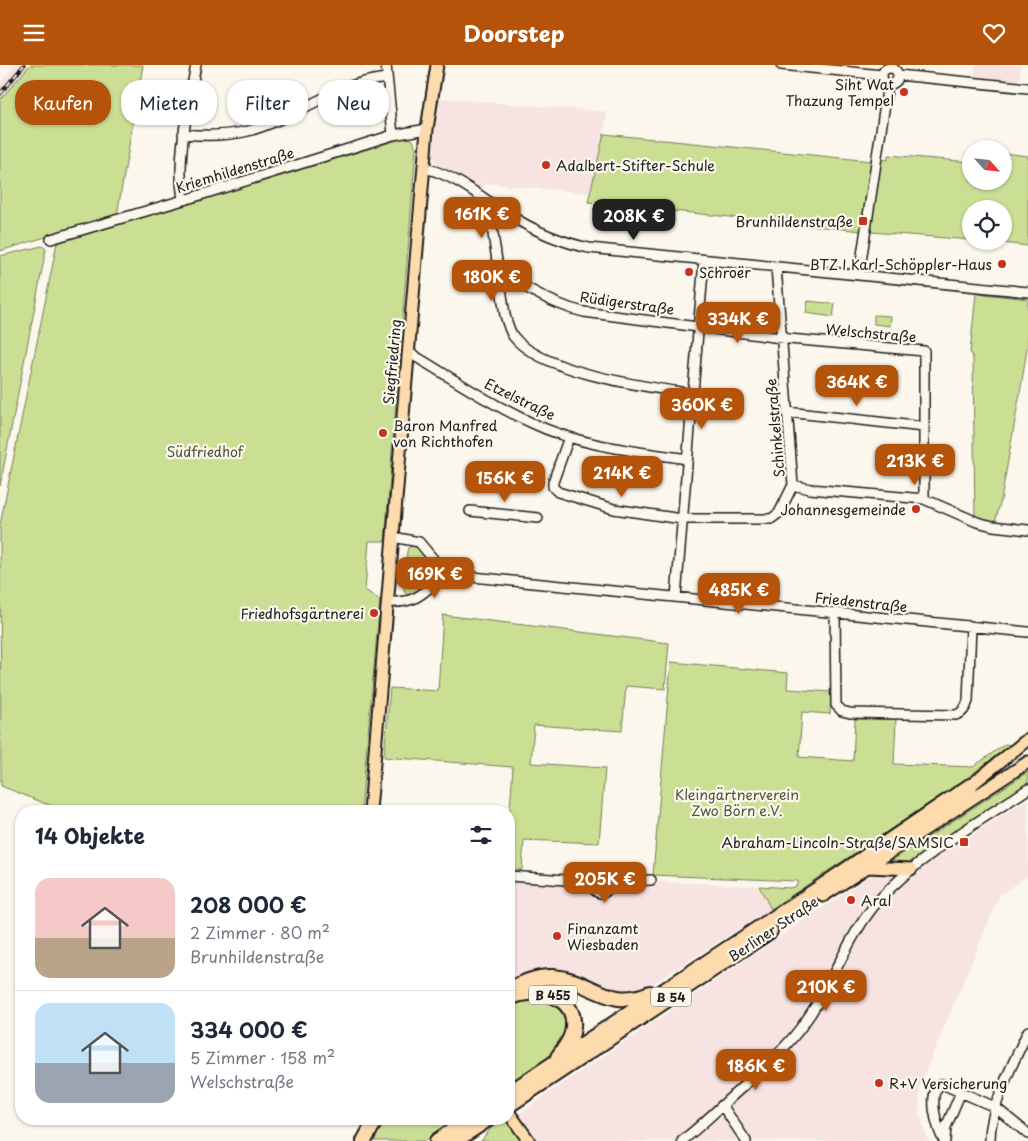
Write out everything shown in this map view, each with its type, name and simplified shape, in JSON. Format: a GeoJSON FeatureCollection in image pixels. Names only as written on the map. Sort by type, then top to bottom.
{"type":"FeatureCollection","features":[{"type":"Feature","properties":{"kind":"highway","name":"Berliner Straße"},"geometry":{"type":"LineString","coordinates":[[678,980],[818,889],[970,786]]}},
{"type":"Feature","properties":{"kind":"highway","name":"Berliner Straße"},"geometry":{"type":"LineString","coordinates":[[515,1095],[823,896]]}},
{"type":"Feature","properties":{"kind":"highway"},"geometry":{"type":"LineString","coordinates":[[515,987],[540,978],[552,977],[568,980],[613,998],[632,998],[644,995],[678,980]]}},
{"type":"Feature","properties":{"kind":"highway","name":"B 54"},"geometry":{"type":"LineString","coordinates":[[553,1064],[678,980]]}},
{"type":"Feature","properties":{"kind":"highway","name":"B 455"},"geometry":{"type":"LineString","coordinates":[[515,996],[524,993],[543,992],[555,996],[566,1005],[572,1016],[572,1033],[553,1064],[515,1094]]}},
{"type":"Feature","properties":{"kind":"highway"},"geometry":{"type":"LineString","coordinates":[[364,1141],[373,1125]]}},
{"type":"Feature","properties":{"kind":"highway"},"geometry":{"type":"LineString","coordinates":[[437,1141],[470,1125]]}},
{"type":"Feature","properties":{"kind":"highway"},"geometry":{"type":"LineString","coordinates":[[455,1141],[474,1125]]}},
{"type":"Feature","properties":{"kind":"highway"},"geometry":{"type":"LineString","coordinates":[[472,1141],[478,1125]]}},
{"type":"Feature","properties":{"kind":"main road","name":"Siegfriedring"},"geometry":{"type":"LineString","coordinates":[[371,805],[427,129],[437,65]]}},
{"type":"Feature","properties":{"kind":"main road"},"geometry":{"type":"LineString","coordinates":[[970,786],[1028,739]]}},
{"type":"Feature","properties":{"kind":"main road","name":"Berliner Straße"},"geometry":{"type":"LineString","coordinates":[[970,786],[1028,749]]}},
{"type":"Feature","properties":{"kind":"main road","name":"Berliner Straße"},"geometry":{"type":"LineString","coordinates":[[823,896],[1028,763]]}},
{"type":"Feature","properties":{"kind":"main road"},"geometry":{"type":"LineString","coordinates":[[868,867],[912,869]]}},
{"type":"Feature","properties":{"kind":"main road"},"geometry":{"type":"LineString","coordinates":[[515,1121],[529,1141]]}},
{"type":"Feature","properties":{"kind":"street"},"geometry":{"type":"LineString","coordinates":[[183,200],[183,134],[196,65]]}},
{"type":"Feature","properties":{"kind":"street"},"geometry":{"type":"LineString","coordinates":[[386,65],[393,135]]}},
{"type":"Feature","properties":{"kind":"street"},"geometry":{"type":"LineString","coordinates":[[781,65],[882,75]]}},
{"type":"Feature","properties":{"kind":"street"},"geometry":{"type":"LineString","coordinates":[[891,66],[898,75],[895,82],[888,83],[884,81],[882,75],[884,70],[891,66]]}},
{"type":"Feature","properties":{"kind":"street"},"geometry":{"type":"LineString","coordinates":[[898,75],[1028,88]]}},
{"type":"Feature","properties":{"kind":"street"},"geometry":{"type":"LineString","coordinates":[[183,134],[216,135],[247,131],[268,124],[347,87],[366,81],[386,78]]}},
{"type":"Feature","properties":{"kind":"street"},"geometry":{"type":"LineString","coordinates":[[859,275],[888,83]]}},
{"type":"Feature","properties":{"kind":"street","name":"Kriemhildenstraße"},"geometry":{"type":"LineString","coordinates":[[51,239],[393,135],[427,129]]}},
{"type":"Feature","properties":{"kind":"street"},"geometry":{"type":"LineString","coordinates":[[424,168],[450,178],[496,207],[545,234],[580,246],[614,251],[1028,292]]}},
{"type":"Feature","properties":{"kind":"street"},"geometry":{"type":"LineString","coordinates":[[496,207],[492,227],[508,325],[513,336],[532,352],[585,373],[635,385],[693,394]]}},
{"type":"Feature","properties":{"kind":"street"},"geometry":{"type":"LineString","coordinates":[[676,597],[704,260]]}},
{"type":"Feature","properties":{"kind":"street","name":"Schinkelstraße"},"geometry":{"type":"LineString","coordinates":[[682,519],[774,518],[779,513],[793,485],[776,267]]}},
{"type":"Feature","properties":{"kind":"street","name":"Rüdigerstraße"},"geometry":{"type":"LineString","coordinates":[[500,275],[566,308],[584,313],[698,327]]}},
{"type":"Feature","properties":{"kind":"street","name":"Welschstraße"},"geometry":{"type":"LineString","coordinates":[[698,327],[851,346],[924,351],[924,499]]}},
{"type":"Feature","properties":{"kind":"street","name":"Etzelstraße"},"geometry":{"type":"LineString","coordinates":[[408,353],[525,420],[568,437],[623,449],[687,459]]}},
{"type":"Feature","properties":{"kind":"street"},"geometry":{"type":"LineString","coordinates":[[787,412],[924,427]]}},
{"type":"Feature","properties":{"kind":"street"},"geometry":{"type":"LineString","coordinates":[[568,437],[553,482],[555,491],[614,509],[682,519]]}},
{"type":"Feature","properties":{"kind":"street"},"geometry":{"type":"LineString","coordinates":[[793,485],[810,489],[924,499],[977,522],[993,526],[1028,529]]}},
{"type":"Feature","properties":{"kind":"street"},"geometry":{"type":"LineString","coordinates":[[470,511],[538,518]]}},
{"type":"Feature","properties":{"kind":"street"},"geometry":{"type":"LineString","coordinates":[[393,537],[420,541],[440,566],[452,575]]}},
{"type":"Feature","properties":{"kind":"street"},"geometry":{"type":"LineString","coordinates":[[428,589],[431,556]]}},
{"type":"Feature","properties":{"kind":"street"},"geometry":{"type":"LineString","coordinates":[[388,602],[400,603],[411,601],[441,579],[452,575]]}},
{"type":"Feature","properties":{"kind":"street","name":"Friedenstraße"},"geometry":{"type":"LineString","coordinates":[[452,575],[1028,632]]}},
{"type":"Feature","properties":{"kind":"street"},"geometry":{"type":"LineString","coordinates":[[835,613],[836,705],[842,711],[850,713],[960,714],[966,708],[968,701],[971,626]]}},
{"type":"Feature","properties":{"kind":"street"},"geometry":{"type":"LineString","coordinates":[[682,1141],[774,1059],[796,1033],[816,1006],[841,957],[866,916],[891,888],[943,845],[1028,789]]}},
{"type":"Feature","properties":{"kind":"street"},"geometry":{"type":"LineString","coordinates":[[515,876],[594,882]]}},
{"type":"Feature","properties":{"kind":"street"},"geometry":{"type":"LineString","coordinates":[[608,882],[608,889],[601,893],[594,890],[594,882],[597,878],[602,877],[608,882],[651,880]]}},
{"type":"Feature","properties":{"kind":"street"},"geometry":{"type":"LineString","coordinates":[[990,1141],[990,1128],[995,1107],[1028,1031]]}},
{"type":"Feature","properties":{"kind":"street"},"geometry":{"type":"LineString","coordinates":[[945,1141],[938,1130],[934,1113],[935,1090],[942,1084],[995,1107],[1028,1134]]}},
{"type":"Feature","properties":{"kind":"street"},"geometry":{"type":"LineString","coordinates":[[945,1141],[946,1127],[961,1092]]}},
{"type":"Feature","properties":{"kind":"street"},"geometry":{"type":"LineString","coordinates":[[722,1105],[746,1141]]}},
{"type":"Feature","properties":{"kind":"shaded area"},"geometry":{"type":"Polygon","coordinates":[[[15,65],[30,65],[17,80],[15,80],[0,100],[0,83],[15,65]]]}},
{"type":"Feature","properties":{"kind":"shaded area"},"geometry":{"type":"Polygon","coordinates":[[[975,65],[1021,65],[1019,81],[974,77],[975,65]]]}},
{"type":"Feature","properties":{"kind":"shaded area","name":"Adalbert-Stifter-Schule"},"geometry":{"type":"Polygon","coordinates":[[[439,98],[607,112],[604,134],[589,193],[484,183],[483,193],[438,165],[432,157],[439,98]]]}},
{"type":"Feature","properties":{"kind":"shaded area"},"geometry":{"type":"Polygon","coordinates":[[[1028,799],[1028,875],[1000,895],[920,1084],[919,1113],[929,1141],[538,1141],[518,1114],[877,871],[891,874],[904,884],[935,859],[1028,799]]]}},
{"type":"Feature","properties":{"kind":"shaded area"},"geometry":{"type":"Polygon","coordinates":[[[515,882],[581,885],[586,886],[593,894],[600,897],[607,895],[617,885],[662,882],[759,886],[771,909],[649,986],[635,992],[615,992],[557,971],[538,971],[515,978],[515,882]]]}},
{"type":"Feature","properties":{"kind":"green space"},"geometry":{"type":"Polygon","coordinates":[[[30,65],[143,65],[140,80],[121,80],[121,125],[133,125],[117,215],[0,251],[0,100],[15,82],[15,125],[111,125],[111,80],[17,80],[30,65]]]}},
{"type":"Feature","properties":{"kind":"green space"},"geometry":{"type":"Polygon","coordinates":[[[604,134],[881,162],[882,159],[888,160],[888,155],[962,161],[962,190],[1012,190],[1012,154],[1028,156],[1028,246],[1012,244],[1012,200],[962,200],[962,239],[871,232],[588,202],[604,134]]]}},
{"type":"Feature","properties":{"kind":"green space","name":"Südfriedhof"},"geometry":{"type":"Polygon","coordinates":[[[407,137],[413,140],[416,148],[385,541],[369,541],[365,590],[380,600],[362,805],[49,805],[1,786],[0,525],[57,243],[407,137]]]}},
{"type":"Feature","properties":{"kind":"green space"},"geometry":{"type":"Polygon","coordinates":[[[42,246],[46,249],[0,486],[0,256],[42,246]]]}},
{"type":"Feature","properties":{"kind":"green space"},"geometry":{"type":"Polygon","coordinates":[[[976,293],[1028,299],[1028,342],[1001,500],[995,522],[975,520],[973,358],[970,352],[976,293]]]}},
{"type":"Feature","properties":{"kind":"green space"},"geometry":{"type":"Polygon","coordinates":[[[808,301],[835,304],[833,317],[806,313],[808,301]]]}},
{"type":"Feature","properties":{"kind":"green space"},"geometry":{"type":"Polygon","coordinates":[[[874,315],[891,316],[890,326],[874,324],[874,315]]]}},
{"type":"Feature","properties":{"kind":"green space"},"geometry":{"type":"Polygon","coordinates":[[[415,544],[426,555],[423,589],[410,597],[405,593],[404,589],[407,551],[408,548],[415,544]]]}},
{"type":"Feature","properties":{"kind":"green space"},"geometry":{"type":"Polygon","coordinates":[[[443,615],[669,643],[665,689],[626,686],[622,731],[534,725],[531,763],[605,768],[599,843],[524,840],[522,870],[515,870],[515,805],[510,805],[513,767],[384,757],[390,688],[438,691],[443,615]]]}},
{"type":"Feature","properties":{"kind":"green space","name":"Kleingärtnerverein Zwo Börn e.V."},"geometry":{"type":"Polygon","coordinates":[[[671,662],[788,673],[787,689],[831,692],[830,714],[802,712],[799,757],[853,761],[855,719],[896,719],[894,764],[973,767],[1005,744],[1010,745],[963,781],[771,909],[759,886],[790,888],[796,886],[798,881],[653,875],[671,662]]]}},
{"type":"Feature","properties":{"kind":"green space"},"geometry":{"type":"Polygon","coordinates":[[[1028,772],[1028,783],[912,861],[907,864],[885,865],[1028,772]]]}},
{"type":"Feature","properties":{"kind":"green space"},"geometry":{"type":"Polygon","coordinates":[[[549,998],[565,1013],[567,1028],[565,1037],[553,1053],[515,1079],[515,1002],[520,1000],[549,998]]]}},
{"type":"Feature","properties":{"kind":"green space"},"geometry":{"type":"Polygon","coordinates":[[[377,1125],[448,1125],[425,1141],[369,1141],[377,1125]]]}},
{"type":"Feature","properties":{"kind":"green space"},"geometry":{"type":"Polygon","coordinates":[[[496,1125],[511,1125],[525,1141],[481,1141],[490,1129],[496,1125]]]}},
{"type":"Feature","properties":{"kind":"railway"},"geometry":{"type":"LineString","coordinates":[[0,94],[24,65]]}},
{"type":"Feature","properties":{"kind":"place","name":"Siht Wat Thazung Tempel"},"geometry":{"type":"Point","coordinates":[904,92]}},
{"type":"Feature","properties":{"kind":"place","name":"Adalbert-Stifter-Schule"},"geometry":{"type":"Point","coordinates":[546,165]}},
{"type":"Feature","properties":{"kind":"place","name":"Brunhildenstraße"},"geometry":{"type":"Point","coordinates":[863,221]}},
{"type":"Feature","properties":{"kind":"place","name":"BTZ I Karl-Schöppler-Haus"},"geometry":{"type":"Point","coordinates":[1002,264]}},
{"type":"Feature","properties":{"kind":"place","name":"Schroër"},"geometry":{"type":"Point","coordinates":[689,272]}},
{"type":"Feature","properties":{"kind":"place","name":"Baron Manfred von Richthofen"},"geometry":{"type":"Point","coordinates":[383,433]}},
{"type":"Feature","properties":{"kind":"place","name":"Johannesgemeinde"},"geometry":{"type":"Point","coordinates":[916,509]}},
{"type":"Feature","properties":{"kind":"place","name":"Friedhofsgärtnerei"},"geometry":{"type":"Point","coordinates":[374,613]}},
{"type":"Feature","properties":{"kind":"place","name":"Abraham-Lincoln-Straße/SAMSIC"},"geometry":{"type":"Point","coordinates":[964,842]}},
{"type":"Feature","properties":{"kind":"place","name":"Aral"},"geometry":{"type":"Point","coordinates":[851,900]}},
{"type":"Feature","properties":{"kind":"place","name":"Finanzamt Wiesbaden"},"geometry":{"type":"Point","coordinates":[557,936]}},
{"type":"Feature","properties":{"kind":"place","name":"R+V Versicherung"},"geometry":{"type":"Point","coordinates":[879,1083]}}]}
